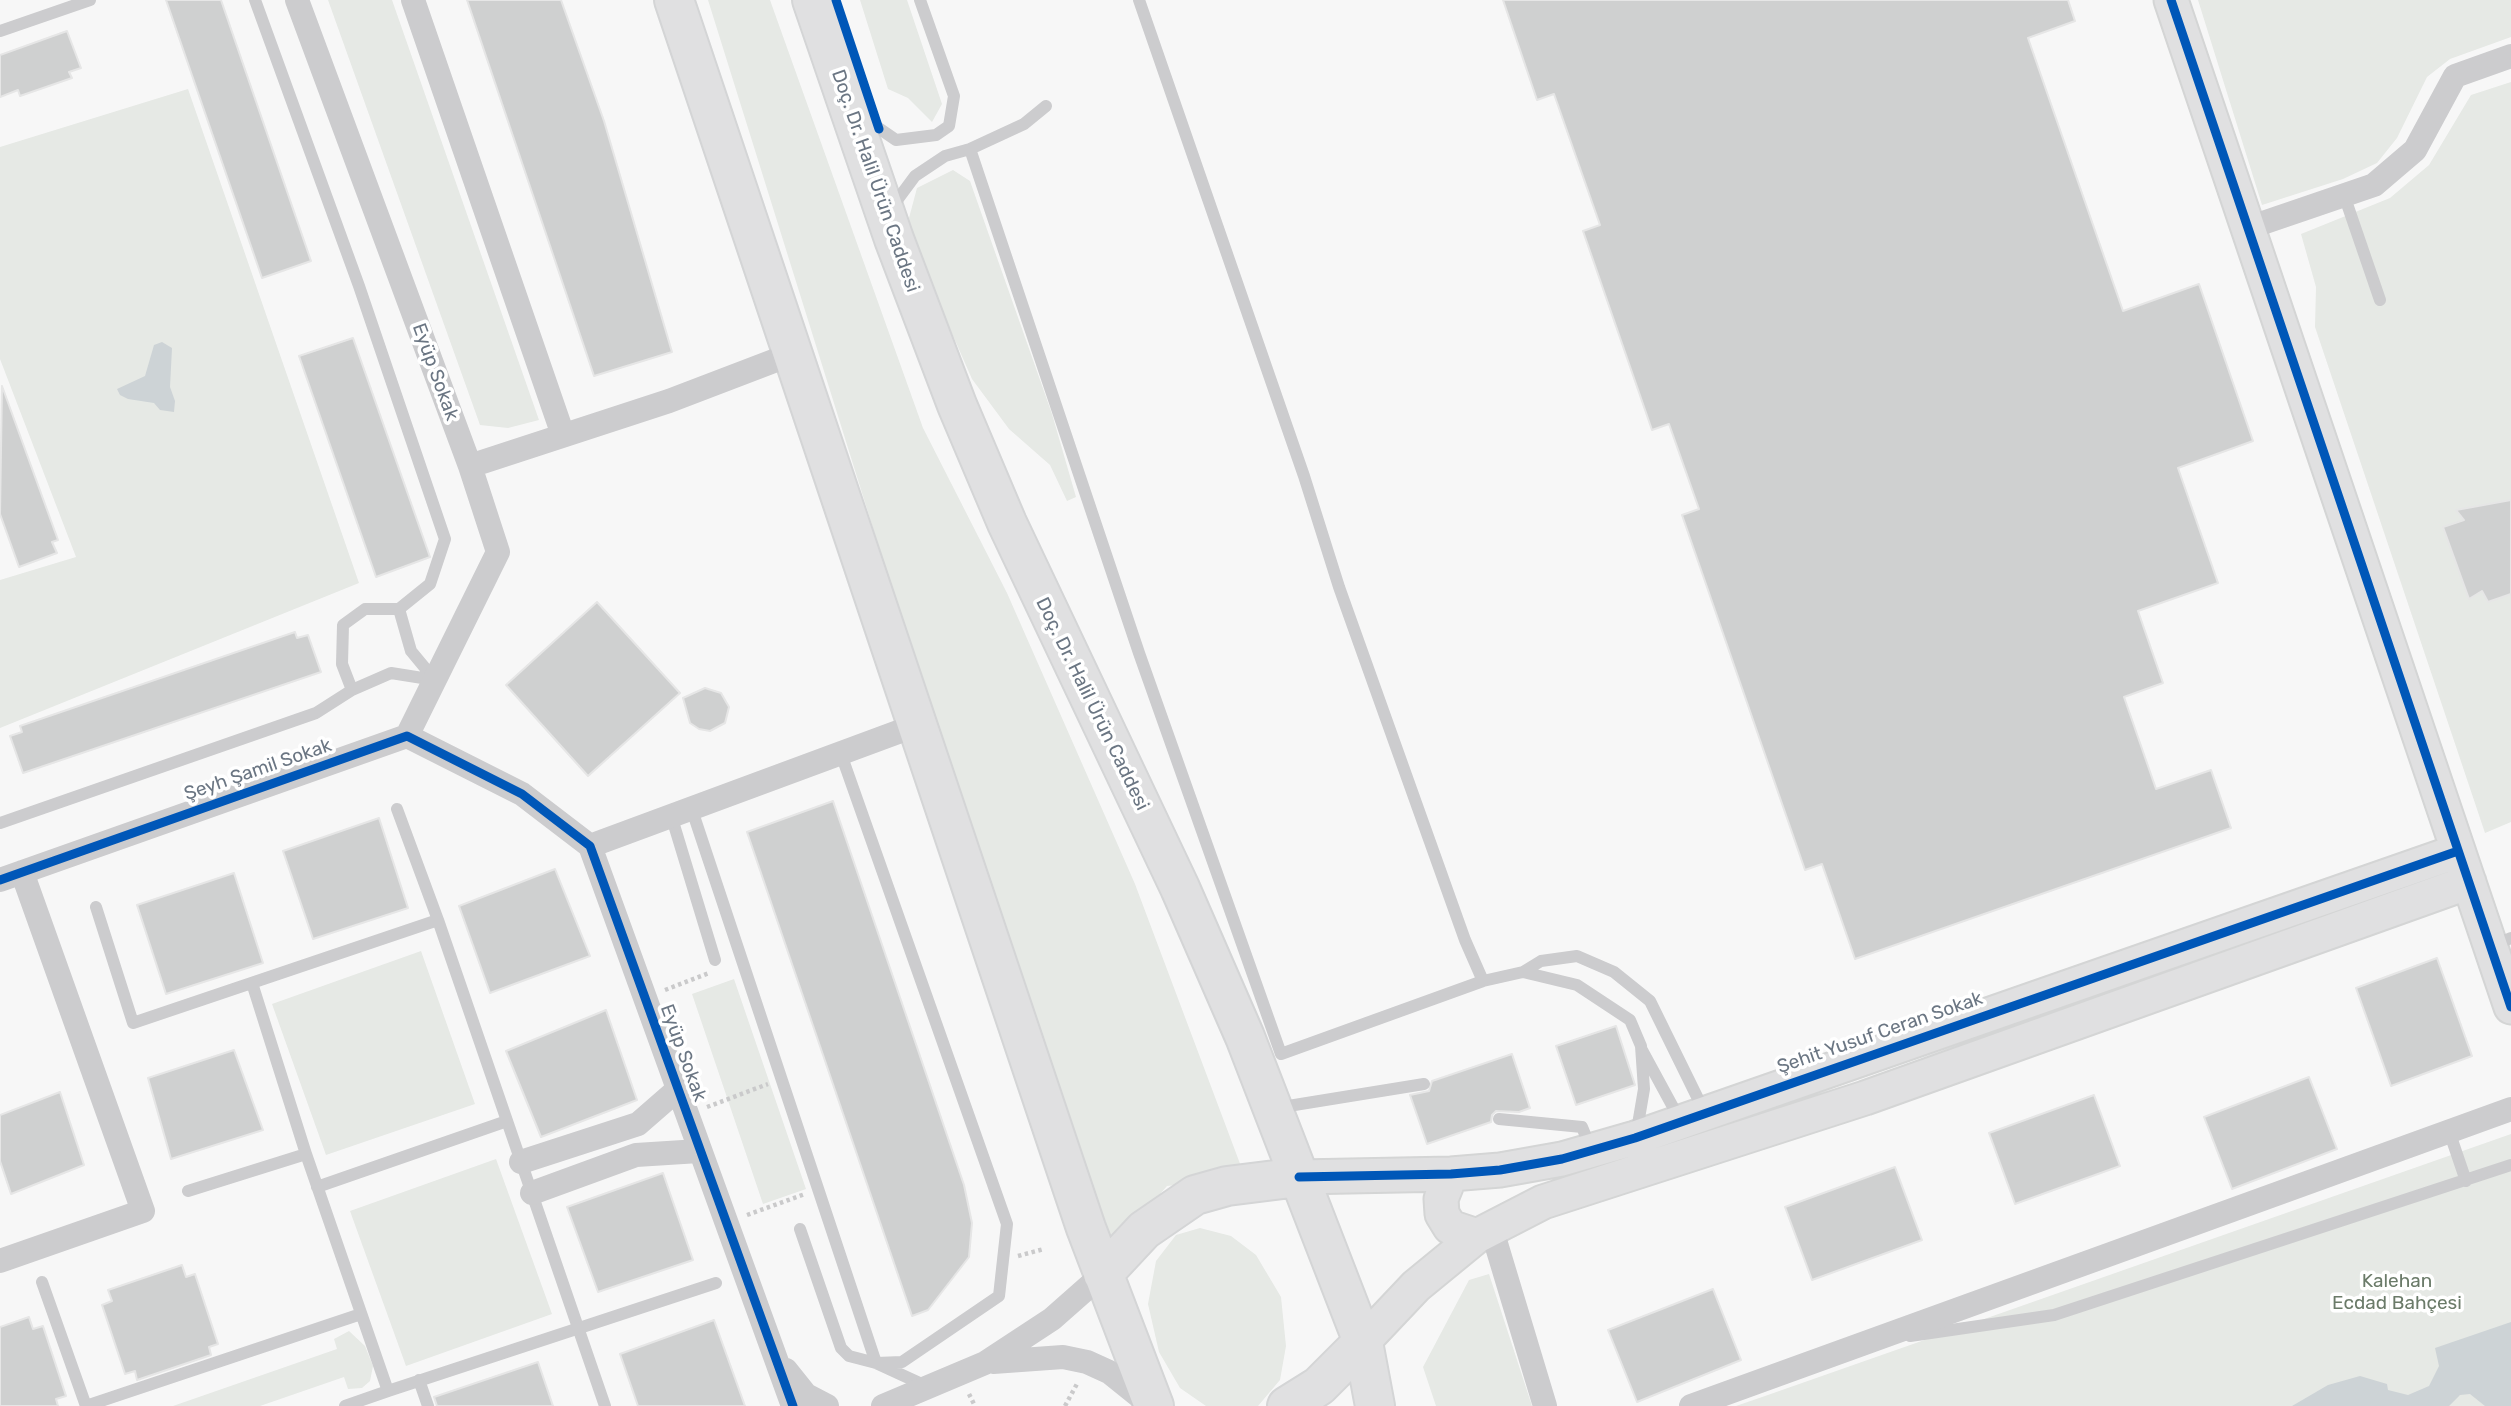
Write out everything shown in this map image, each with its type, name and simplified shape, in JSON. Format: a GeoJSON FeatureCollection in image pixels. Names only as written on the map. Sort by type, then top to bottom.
{"type":"FeatureCollection","features":[{"type":"Feature","properties":{"kind":"main road"},"geometry":{"type":"LineString","coordinates":[[674,0],[1103,1274],[1153,1406]]}},
{"type":"Feature","properties":{"kind":"main road"},"geometry":{"type":"LineString","coordinates":[[687,0],[690,48]]}},
{"type":"Feature","properties":{"kind":"main road","name":"Doç. Dr. Halil Ürün Caddesi"},"geometry":{"type":"LineString","coordinates":[[811,0],[852,110],[894,239],[957,405],[1007,523],[1180,888],[1273,1109],[1363,1342],[1375,1406]]}},
{"type":"Feature","properties":{"kind":"main road"},"geometry":{"type":"LineString","coordinates":[[1103,1274],[1144,1230],[1195,1195],[1227,1186],[1299,1177]]}},
{"type":"Feature","properties":{"kind":"main road"},"geometry":{"type":"LineString","coordinates":[[1287,1406],[1319,1386],[1363,1342]]}},
{"type":"Feature","properties":{"kind":"street","name":"Eyüp Sokak"},"geometry":{"type":"LineString","coordinates":[[297,0],[470,466],[498,552],[407,736]]}},
{"type":"Feature","properties":{"kind":"street"},"geometry":{"type":"LineString","coordinates":[[413,0],[563,435]]}},
{"type":"Feature","properties":{"kind":"street"},"geometry":{"type":"LineString","coordinates":[[2171,0],[2469,882],[2501,942],[2511,1007]]}},
{"type":"Feature","properties":{"kind":"street"},"geometry":{"type":"LineString","coordinates":[[2248,228],[2374,185],[2415,150],[2455,76],[2511,56]]}},
{"type":"Feature","properties":{"kind":"street"},"geometry":{"type":"LineString","coordinates":[[470,466],[669,401],[792,354]]}},
{"type":"Feature","properties":{"kind":"street"},"geometry":{"type":"LineString","coordinates":[[407,736],[522,794],[590,846],[917,725]]}},
{"type":"Feature","properties":{"kind":"street","name":"Şeyh Şamil Sokak"},"geometry":{"type":"LineString","coordinates":[[11,876],[407,736]]}},
{"type":"Feature","properties":{"kind":"street","name":"Eyüp Sokak"},"geometry":{"type":"LineString","coordinates":[[590,846],[793,1406]]}},
{"type":"Feature","properties":{"kind":"street","name":"Şehit Yusuf Ceran Sokak"},"geometry":{"type":"LineString","coordinates":[[1299,1177],[1451,1174],[1532,1165],[1635,1138],[2458,850]]}},
{"type":"Feature","properties":{"kind":"street"},"geometry":{"type":"LineString","coordinates":[[0,1261],[143,1212],[11,876]]}},
{"type":"Feature","properties":{"kind":"street"},"geometry":{"type":"LineString","coordinates":[[1363,1342],[1416,1286],[1484,1232],[1544,1202],[1865,1098],[2469,882]]}},
{"type":"Feature","properties":{"kind":"street"},"geometry":{"type":"LineString","coordinates":[[521,1161],[638,1124],[677,1090]]}},
{"type":"Feature","properties":{"kind":"street"},"geometry":{"type":"LineString","coordinates":[[1691,1406],[2511,1109]]}},
{"type":"Feature","properties":{"kind":"street"},"geometry":{"type":"LineString","coordinates":[[532,1194],[636,1155],[699,1151]]}},
{"type":"Feature","properties":{"kind":"street"},"geometry":{"type":"LineString","coordinates":[[1451,1174],[1441,1199],[1442,1214],[1450,1227],[1484,1232]]}},
{"type":"Feature","properties":{"kind":"street"},"geometry":{"type":"LineString","coordinates":[[1484,1232],[1545,1406]]}},
{"type":"Feature","properties":{"kind":"street"},"geometry":{"type":"LineString","coordinates":[[883,1406],[985,1363],[1052,1319],[1103,1274]]}},
{"type":"Feature","properties":{"kind":"street"},"geometry":{"type":"LineString","coordinates":[[773,1352],[806,1395],[827,1406]]}},
{"type":"Feature","properties":{"kind":"street"},"geometry":{"type":"LineString","coordinates":[[985,1363],[1037,1357],[1062,1357],[1087,1362],[1109,1372],[1153,1406]]}},
{"type":"Feature","properties":{"kind":"lane"},"geometry":{"type":"LineString","coordinates":[[0,32],[90,0]]}},
{"type":"Feature","properties":{"kind":"lane"},"geometry":{"type":"LineString","coordinates":[[255,0],[359,286],[445,540],[430,584],[399,609],[365,609],[342,625],[342,664],[352,690]]}},
{"type":"Feature","properties":{"kind":"lane"},"geometry":{"type":"LineString","coordinates":[[852,110],[896,140],[936,135],[949,126],[954,96],[920,0]]}},
{"type":"Feature","properties":{"kind":"lane"},"geometry":{"type":"LineString","coordinates":[[1139,0],[1304,477],[1339,587],[1460,927],[1483,981]]}},
{"type":"Feature","properties":{"kind":"lane"},"geometry":{"type":"LineString","coordinates":[[894,239],[895,203],[915,176],[945,156],[970,149],[1024,124],[1046,106]]}},
{"type":"Feature","properties":{"kind":"lane"},"geometry":{"type":"LineString","coordinates":[[970,149],[1139,653],[1281,1054],[1483,981],[1523,972],[1541,961],[1577,956],[1614,972],[1650,1001],[1693,1117]]}},
{"type":"Feature","properties":{"kind":"lane"},"geometry":{"type":"LineString","coordinates":[[2344,195],[2380,300]]}},
{"type":"Feature","properties":{"kind":"lane"},"geometry":{"type":"LineString","coordinates":[[399,609],[411,651],[435,680]]}},
{"type":"Feature","properties":{"kind":"lane"},"geometry":{"type":"LineString","coordinates":[[0,823],[316,713],[352,690],[391,673],[435,680]]}},
{"type":"Feature","properties":{"kind":"lane"},"geometry":{"type":"LineString","coordinates":[[841,754],[1007,1224],[999,1296],[902,1362],[876,1363]]}},
{"type":"Feature","properties":{"kind":"lane"},"geometry":{"type":"LineString","coordinates":[[397,809],[438,920],[605,1406]]}},
{"type":"Feature","properties":{"kind":"lane"},"geometry":{"type":"LineString","coordinates":[[681,811],[715,960]]}},
{"type":"Feature","properties":{"kind":"lane"},"geometry":{"type":"LineString","coordinates":[[681,811],[743,961],[876,1363]]}},
{"type":"Feature","properties":{"kind":"lane"},"geometry":{"type":"LineString","coordinates":[[96,907],[133,1023],[438,920]]}},
{"type":"Feature","properties":{"kind":"lane"},"geometry":{"type":"LineString","coordinates":[[1523,972],[1577,985],[1630,1020],[1641,1046],[1693,1117]]}},
{"type":"Feature","properties":{"kind":"lane"},"geometry":{"type":"LineString","coordinates":[[252,983],[306,1154],[388,1391]]}},
{"type":"Feature","properties":{"kind":"lane"},"geometry":{"type":"LineString","coordinates":[[1635,1138],[1644,1089],[1641,1046]]}},
{"type":"Feature","properties":{"kind":"lane"},"geometry":{"type":"LineString","coordinates":[[1273,1109],[1424,1084]]}},
{"type":"Feature","properties":{"kind":"lane"},"geometry":{"type":"LineString","coordinates":[[1499,1119],[1582,1126],[1591,1150]]}},
{"type":"Feature","properties":{"kind":"lane"},"geometry":{"type":"LineString","coordinates":[[317,1187],[507,1121]]}},
{"type":"Feature","properties":{"kind":"lane"},"geometry":{"type":"LineString","coordinates":[[2449,1131],[2466,1181]]}},
{"type":"Feature","properties":{"kind":"lane"},"geometry":{"type":"LineString","coordinates":[[188,1191],[306,1154]]}},
{"type":"Feature","properties":{"kind":"lane"},"geometry":{"type":"LineString","coordinates":[[1871,1342],[2054,1315],[2511,1165]]}},
{"type":"Feature","properties":{"kind":"lane"},"geometry":{"type":"LineString","coordinates":[[800,1229],[841,1348],[849,1356],[876,1363],[928,1387]]}},
{"type":"Feature","properties":{"kind":"lane"},"geometry":{"type":"LineString","coordinates":[[42,1282],[86,1406],[361,1314]]}},
{"type":"Feature","properties":{"kind":"lane"},"geometry":{"type":"LineString","coordinates":[[345,1406],[716,1283]]}},
{"type":"Feature","properties":{"kind":"lane"},"geometry":{"type":"LineString","coordinates":[[419,1380],[428,1406]]}},
{"type":"Feature","properties":{"kind":"path"},"geometry":{"type":"LineString","coordinates":[[644,997],[743,961]]}},
{"type":"Feature","properties":{"kind":"path"},"geometry":{"type":"LineString","coordinates":[[686,1115],[782,1079]]}},
{"type":"Feature","properties":{"kind":"path"},"geometry":{"type":"LineString","coordinates":[[726,1223],[819,1189]]}},
{"type":"Feature","properties":{"kind":"path"},"geometry":{"type":"LineString","coordinates":[[1003,1260],[1044,1249]]}},
{"type":"Feature","properties":{"kind":"green space"},"geometry":{"type":"Polygon","coordinates":[[[328,0],[392,0],[539,420],[508,428],[480,425],[328,0]]]}},
{"type":"Feature","properties":{"kind":"green space"},"geometry":{"type":"Polygon","coordinates":[[[708,0],[770,0],[923,428],[1007,593],[1135,884],[1245,1177],[1167,1186],[1113,1248],[968,832],[708,0]]]}},
{"type":"Feature","properties":{"kind":"green space"},"geometry":{"type":"Polygon","coordinates":[[[860,0],[907,0],[942,104],[932,122],[908,98],[888,89],[860,0]]]}},
{"type":"Feature","properties":{"kind":"green space"},"geometry":{"type":"Polygon","coordinates":[[[2198,0],[2511,0],[2511,37],[2450,59],[2427,77],[2397,138],[2377,163],[2343,179],[2262,205],[2198,0]]]}},
{"type":"Feature","properties":{"kind":"green space"},"geometry":{"type":"Polygon","coordinates":[[[2511,82],[2511,822],[2485,833],[2315,327],[2316,287],[2301,234],[2390,198],[2429,165],[2471,95],[2511,82]]]}},
{"type":"Feature","properties":{"kind":"green space"},"geometry":{"type":"Polygon","coordinates":[[[188,89],[359,583],[0,728],[0,580],[76,557],[0,359],[0,147],[188,89]]]}},
{"type":"Feature","properties":{"kind":"green space"},"geometry":{"type":"Polygon","coordinates":[[[953,170],[970,181],[1052,414],[1076,497],[1067,501],[1050,465],[1009,429],[972,379],[915,249],[909,218],[917,188],[953,170]]]}},
{"type":"Feature","properties":{"kind":"green space"},"geometry":{"type":"Polygon","coordinates":[[[421,951],[475,1104],[326,1155],[272,1004],[421,951]]]}},
{"type":"Feature","properties":{"kind":"green space"},"geometry":{"type":"Polygon","coordinates":[[[734,979],[806,1189],[763,1204],[692,994],[734,979]]]}},
{"type":"Feature","properties":{"kind":"green space","name":"Kalehan Ecdad Bahçesi"},"geometry":{"type":"Polygon","coordinates":[[[2511,1134],[2511,1406],[1736,1406],[1765,1396],[2511,1134]]]}},
{"type":"Feature","properties":{"kind":"green space"},"geometry":{"type":"Polygon","coordinates":[[[496,1159],[552,1314],[406,1366],[350,1211],[496,1159]]]}},
{"type":"Feature","properties":{"kind":"green space"},"geometry":{"type":"Polygon","coordinates":[[[1200,1228],[1231,1236],[1256,1255],[1281,1297],[1286,1346],[1280,1380],[1258,1406],[1206,1406],[1180,1388],[1159,1352],[1148,1304],[1156,1261],[1176,1235],[1200,1228]]]}},
{"type":"Feature","properties":{"kind":"green space"},"geometry":{"type":"Polygon","coordinates":[[[1489,1274],[1532,1406],[1436,1406],[1423,1367],[1469,1280],[1489,1274]]]}},
{"type":"Feature","properties":{"kind":"green space"},"geometry":{"type":"Polygon","coordinates":[[[349,1331],[365,1346],[373,1366],[370,1381],[362,1388],[348,1389],[344,1377],[260,1406],[173,1406],[337,1349],[334,1339],[349,1331]]]}},
{"type":"Feature","properties":{"kind":"shaded area"},"geometry":{"type":"Polygon","coordinates":[[[162,342],[172,348],[170,387],[175,401],[174,412],[160,410],[154,403],[128,399],[120,395],[117,389],[145,376],[154,345],[162,342]]]}},
{"type":"Feature","properties":{"kind":"shaded area"},"geometry":{"type":"Polygon","coordinates":[[[2511,1322],[2511,1406],[2485,1406],[2470,1394],[2460,1395],[2449,1406],[2292,1406],[2328,1385],[2360,1376],[2387,1384],[2388,1390],[2408,1395],[2429,1386],[2439,1366],[2435,1348],[2511,1322]]]}},
{"type":"Feature","properties":{"kind":"building"},"geometry":{"type":"Polygon","coordinates":[[[166,0],[221,0],[311,261],[262,278],[166,0]]]}},
{"type":"Feature","properties":{"kind":"building"},"geometry":{"type":"Polygon","coordinates":[[[467,0],[561,0],[604,121],[672,352],[594,376],[467,0]]]}},
{"type":"Feature","properties":{"kind":"building"},"geometry":{"type":"Polygon","coordinates":[[[1503,0],[2068,0],[2075,21],[2028,38],[2123,311],[2199,284],[2253,441],[2178,468],[2218,583],[2138,611],[2163,683],[2124,697],[2156,789],[2211,770],[2231,828],[1855,959],[1822,864],[1805,870],[1682,515],[1699,509],[1669,424],[1652,430],[1583,231],[1600,225],[1554,94],[1537,100],[1503,0]]]}},
{"type":"Feature","properties":{"kind":"building"},"geometry":{"type":"Polygon","coordinates":[[[67,31],[81,68],[69,72],[72,78],[20,96],[18,90],[0,97],[0,55],[67,31]]]}},
{"type":"Feature","properties":{"kind":"building"},"geometry":{"type":"Polygon","coordinates":[[[353,338],[430,557],[376,577],[299,356],[353,338]]]}},
{"type":"Feature","properties":{"kind":"building"},"geometry":{"type":"Polygon","coordinates":[[[2,386],[58,540],[52,542],[57,553],[19,567],[0,514],[2,386]]]}},
{"type":"Feature","properties":{"kind":"building"},"geometry":{"type":"Polygon","coordinates":[[[2511,500],[2511,594],[2488,602],[2482,591],[2469,599],[2443,527],[2464,520],[2456,510],[2511,500]]]}},
{"type":"Feature","properties":{"kind":"building"},"geometry":{"type":"Polygon","coordinates":[[[597,602],[680,693],[588,776],[506,685],[597,602]]]}},
{"type":"Feature","properties":{"kind":"building"},"geometry":{"type":"Polygon","coordinates":[[[295,632],[297,638],[308,635],[321,672],[23,773],[10,736],[22,732],[20,726],[295,632]]]}},
{"type":"Feature","properties":{"kind":"building"},"geometry":{"type":"Polygon","coordinates":[[[705,688],[721,693],[729,707],[725,723],[710,731],[699,729],[690,723],[683,698],[705,688]]]}},
{"type":"Feature","properties":{"kind":"building"},"geometry":{"type":"Polygon","coordinates":[[[833,801],[964,1185],[972,1223],[969,1257],[928,1310],[912,1316],[747,832],[833,801]]]}},
{"type":"Feature","properties":{"kind":"building"},"geometry":{"type":"Polygon","coordinates":[[[379,818],[408,908],[313,939],[283,851],[379,818]]]}},
{"type":"Feature","properties":{"kind":"building"},"geometry":{"type":"Polygon","coordinates":[[[555,869],[590,956],[490,993],[459,906],[555,869]]]}},
{"type":"Feature","properties":{"kind":"building"},"geometry":{"type":"Polygon","coordinates":[[[234,873],[263,963],[166,994],[137,905],[234,873]]]}},
{"type":"Feature","properties":{"kind":"building"},"geometry":{"type":"Polygon","coordinates":[[[2437,958],[2472,1056],[2391,1086],[2356,988],[2437,958]]]}},
{"type":"Feature","properties":{"kind":"building"},"geometry":{"type":"Polygon","coordinates":[[[606,1010],[637,1100],[541,1137],[506,1051],[606,1010]]]}},
{"type":"Feature","properties":{"kind":"building"},"geometry":{"type":"Polygon","coordinates":[[[1616,1026],[1635,1085],[1576,1105],[1556,1046],[1616,1026]]]}},
{"type":"Feature","properties":{"kind":"building"},"geometry":{"type":"Polygon","coordinates":[[[234,1050],[263,1130],[171,1159],[148,1078],[234,1050]]]}},
{"type":"Feature","properties":{"kind":"building"},"geometry":{"type":"Polygon","coordinates":[[[1512,1054],[1530,1108],[1519,1112],[1496,1111],[1491,1122],[1427,1144],[1410,1095],[1429,1091],[1432,1081],[1512,1054]]]}},
{"type":"Feature","properties":{"kind":"building"},"geometry":{"type":"Polygon","coordinates":[[[2309,1077],[2337,1149],[2232,1189],[2204,1117],[2309,1077]]]}},
{"type":"Feature","properties":{"kind":"building"},"geometry":{"type":"Polygon","coordinates":[[[60,1092],[84,1165],[11,1194],[0,1161],[0,1115],[60,1092]]]}},
{"type":"Feature","properties":{"kind":"building"},"geometry":{"type":"Polygon","coordinates":[[[2094,1095],[2120,1166],[2015,1204],[1989,1133],[2094,1095]]]}},
{"type":"Feature","properties":{"kind":"building"},"geometry":{"type":"Polygon","coordinates":[[[1895,1167],[1922,1240],[1812,1280],[1785,1207],[1895,1167]]]}},
{"type":"Feature","properties":{"kind":"building"},"geometry":{"type":"Polygon","coordinates":[[[663,1173],[693,1260],[598,1292],[567,1207],[663,1173]]]}},
{"type":"Feature","properties":{"kind":"building"},"geometry":{"type":"Polygon","coordinates":[[[182,1265],[186,1277],[195,1274],[218,1344],[209,1347],[211,1355],[137,1380],[135,1371],[125,1374],[102,1305],[112,1301],[108,1290],[182,1265]]]}},
{"type":"Feature","properties":{"kind":"building"},"geometry":{"type":"Polygon","coordinates":[[[1713,1289],[1741,1360],[1637,1402],[1608,1330],[1713,1289]]]}},
{"type":"Feature","properties":{"kind":"building"},"geometry":{"type":"Polygon","coordinates":[[[29,1317],[33,1329],[43,1326],[66,1396],[56,1399],[58,1406],[0,1406],[0,1327],[29,1317]]]}},
{"type":"Feature","properties":{"kind":"building"},"geometry":{"type":"Polygon","coordinates":[[[714,1320],[745,1406],[638,1406],[620,1354],[714,1320]]]}},
{"type":"Feature","properties":{"kind":"building"},"geometry":{"type":"Polygon","coordinates":[[[538,1362],[553,1406],[437,1406],[434,1397],[538,1362]]]}},
{"type":"Feature","properties":{"kind":"cycle path"},"geometry":{"type":"LineString","coordinates":[[836,0],[879,129]]}},
{"type":"Feature","properties":{"kind":"cycle path"},"geometry":{"type":"LineString","coordinates":[[2171,0],[2511,1007]]}},
{"type":"Feature","properties":{"kind":"cycle path"},"geometry":{"type":"LineString","coordinates":[[0,880],[407,736],[522,794],[590,846],[793,1406]]}},
{"type":"Feature","properties":{"kind":"cycle path"},"geometry":{"type":"LineString","coordinates":[[1299,1177],[1451,1174],[1500,1170],[1562,1159],[1635,1138],[2458,851]]}}]}
